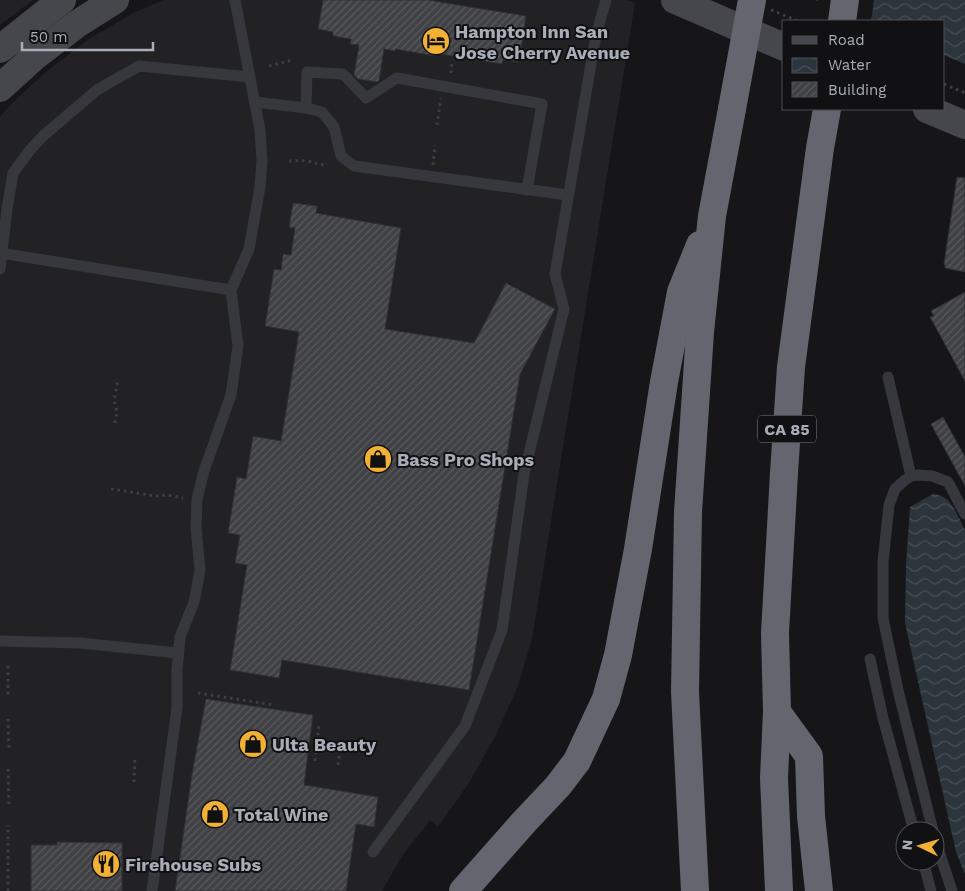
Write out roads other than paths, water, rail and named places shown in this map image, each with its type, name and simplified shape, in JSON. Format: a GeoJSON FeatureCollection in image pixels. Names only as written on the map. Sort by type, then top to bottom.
{"type":"FeatureCollection","features":[{"type":"Feature","properties":{"kind":"highway"},"geometry":{"type":"LineString","coordinates":[[694,891],[685,692],[688,512],[700,332],[712,216],[752,0]]}},
{"type":"Feature","properties":{"kind":"highway"},"geometry":{"type":"LineString","coordinates":[[842,20],[845,0]]}},
{"type":"Feature","properties":{"kind":"highway","name":"CA 85"},"geometry":{"type":"LineString","coordinates":[[779,891],[774,778],[777,712],[776,604],[791,377],[820,148],[827,110]]}},
{"type":"Feature","properties":{"kind":"highway"},"geometry":{"type":"LineString","coordinates":[[463,891],[558,786],[577,762],[606,699],[618,655],[634,568],[680,292],[712,216]]}},
{"type":"Feature","properties":{"kind":"highway"},"geometry":{"type":"LineString","coordinates":[[777,712],[809,756],[811,816],[819,891]]}},
{"type":"Feature","properties":{"kind":"street"},"geometry":{"type":"LineString","coordinates":[[0,49],[62,0]]}},
{"type":"Feature","properties":{"kind":"street"},"geometry":{"type":"LineString","coordinates":[[0,88],[34,56],[77,24],[115,0]]}},
{"type":"Feature","properties":{"kind":"street"},"geometry":{"type":"LineString","coordinates":[[675,0],[782,46]]}},
{"type":"Feature","properties":{"kind":"street"},"geometry":{"type":"LineString","coordinates":[[929,110],[965,125]]}},
{"type":"Feature","properties":{"kind":"lane"},"geometry":{"type":"LineString","coordinates":[[152,891],[177,708],[177,670],[180,637],[194,602],[200,571],[196,526],[198,500],[204,471],[232,395],[238,346],[231,290],[249,249],[260,187],[261,138],[235,0]]}},
{"type":"Feature","properties":{"kind":"lane"},"geometry":{"type":"LineString","coordinates":[[373,852],[465,726],[502,630],[524,474],[564,309],[555,274],[596,35],[606,0]]}},
{"type":"Feature","properties":{"kind":"lane"},"geometry":{"type":"LineString","coordinates":[[0,268],[13,173],[43,136],[97,90],[139,66],[250,77]]}},
{"type":"Feature","properties":{"kind":"lane"},"geometry":{"type":"LineString","coordinates":[[306,108],[307,72],[343,74],[366,98],[397,78],[542,104],[527,190]]}},
{"type":"Feature","properties":{"kind":"lane"},"geometry":{"type":"LineString","coordinates":[[255,102],[306,108],[322,112],[334,127],[341,156],[354,166],[568,195]]}},
{"type":"Feature","properties":{"kind":"lane"},"geometry":{"type":"LineString","coordinates":[[1,253],[231,290]]}},
{"type":"Feature","properties":{"kind":"lane"},"geometry":{"type":"LineString","coordinates":[[888,377],[911,476]]}},
{"type":"Feature","properties":{"kind":"lane"},"geometry":{"type":"LineString","coordinates":[[930,821],[883,618],[883,562],[889,505],[895,489],[911,476],[932,476],[948,482],[965,514]]}},
{"type":"Feature","properties":{"kind":"lane"},"geometry":{"type":"LineString","coordinates":[[0,641],[80,643],[178,653]]}},
{"type":"Feature","properties":{"kind":"lane"},"geometry":{"type":"LineString","coordinates":[[870,659],[883,718],[911,821]]}},
{"type":"Feature","properties":{"kind":"lane"},"geometry":{"type":"LineString","coordinates":[[945,870],[952,891]]}},
{"type":"Feature","properties":{"kind":"lane"},"geometry":{"type":"LineString","coordinates":[[925,871],[931,891]]}},
{"type":"Feature","properties":{"kind":"water"},"geometry":{"type":"Polygon","coordinates":[[[815,0],[965,0],[965,64],[945,55],[945,20],[863,20],[815,0]]]}},
{"type":"Feature","properties":{"kind":"water"},"geometry":{"type":"Polygon","coordinates":[[[933,494],[940,495],[949,502],[965,530],[965,874],[956,852],[905,623],[910,507],[933,494]]]}},
{"type":"Feature","properties":{"kind":"place","name":"Hampton Inn San Jose Cherry Avenue"},"geometry":{"type":"Point","coordinates":[436,41]}},
{"type":"Feature","properties":{"kind":"place","name":"Bass Pro Shops"},"geometry":{"type":"Point","coordinates":[378,459]}},
{"type":"Feature","properties":{"kind":"place","name":"Ulta Beauty"},"geometry":{"type":"Point","coordinates":[253,744]}},
{"type":"Feature","properties":{"kind":"place","name":"Total Wine"},"geometry":{"type":"Point","coordinates":[215,814]}},
{"type":"Feature","properties":{"kind":"place","name":"Firehouse Subs"},"geometry":{"type":"Point","coordinates":[106,864]}}]}
